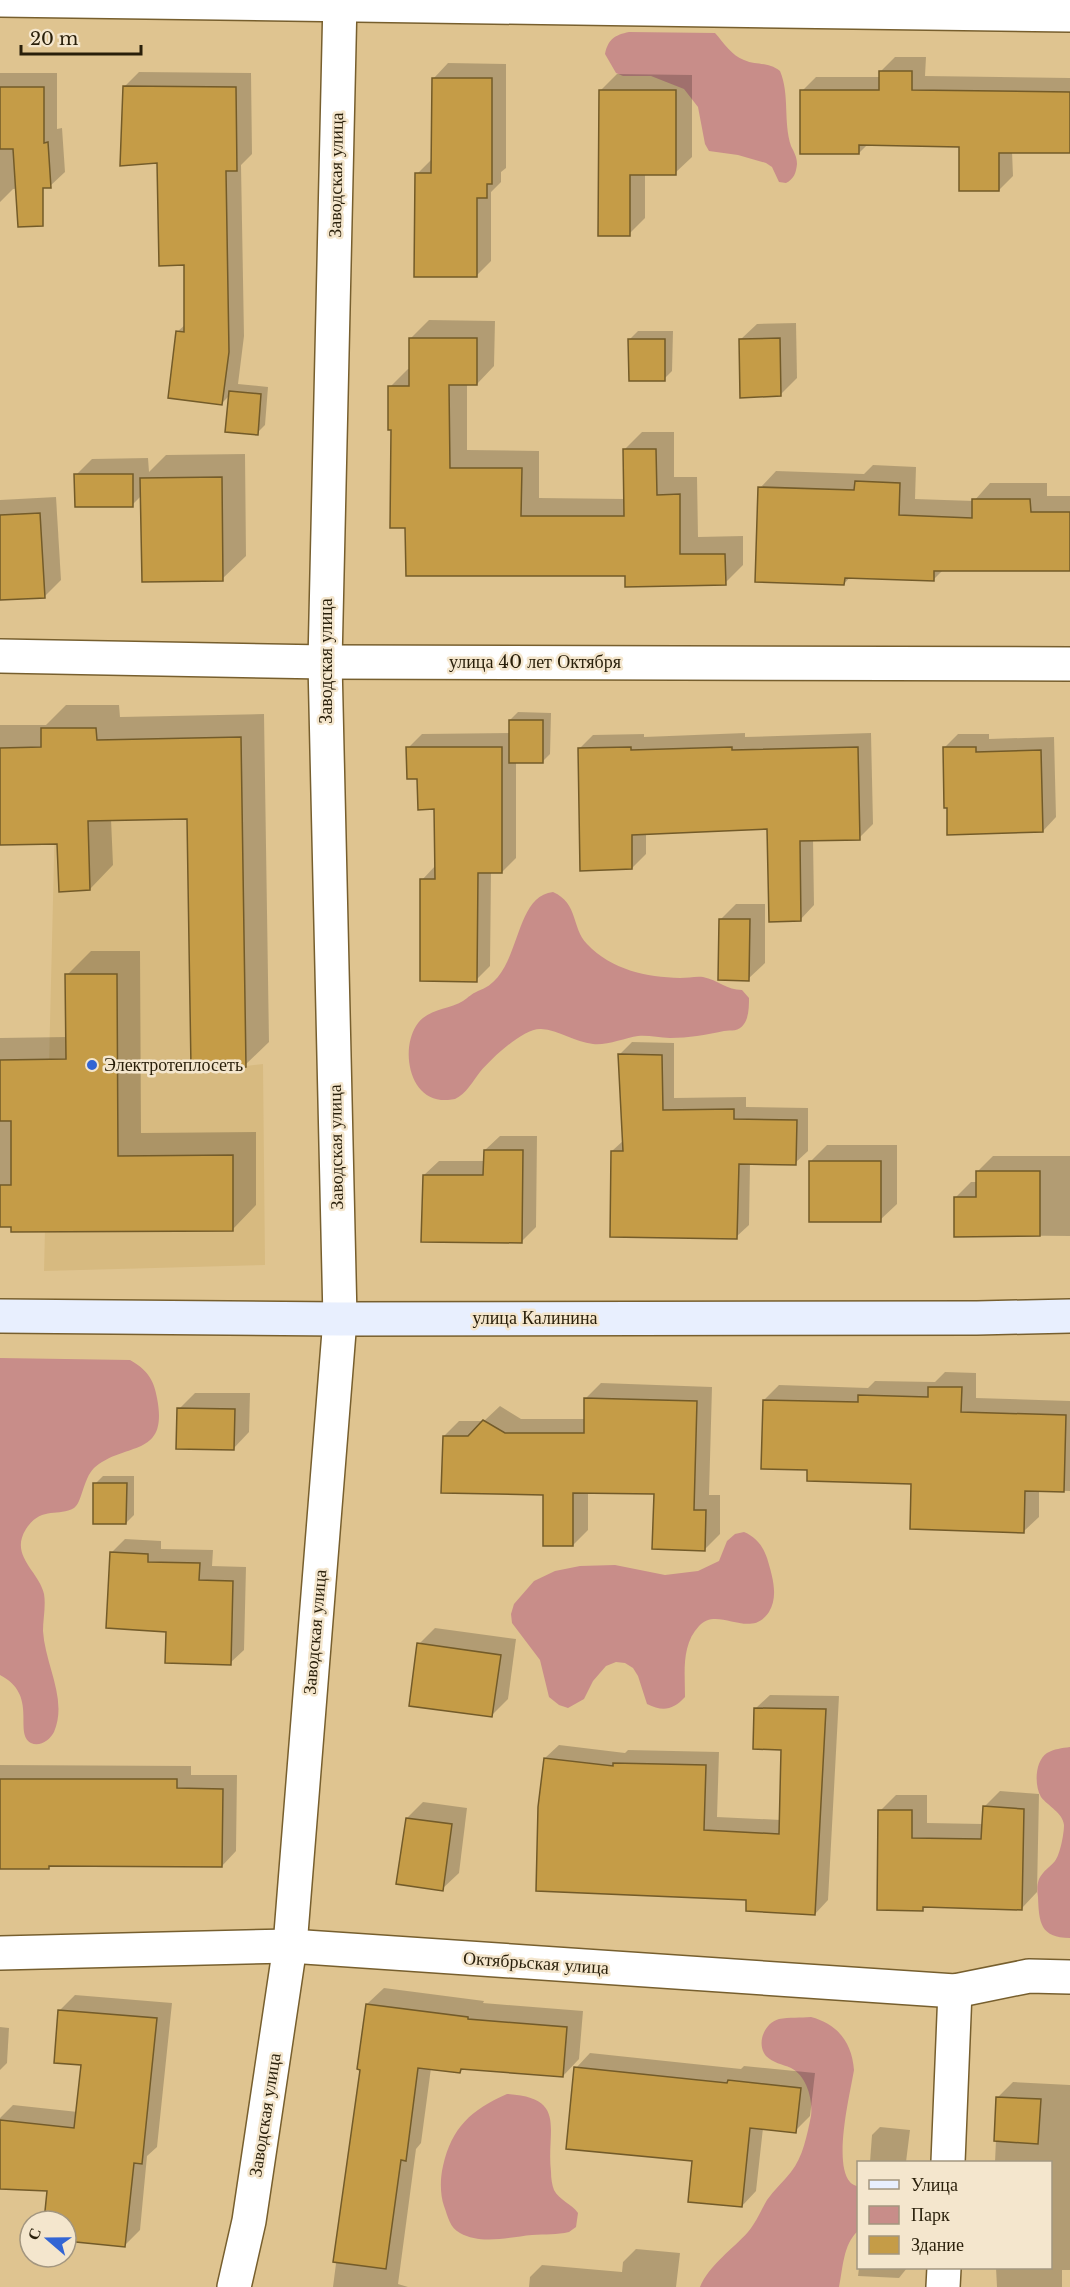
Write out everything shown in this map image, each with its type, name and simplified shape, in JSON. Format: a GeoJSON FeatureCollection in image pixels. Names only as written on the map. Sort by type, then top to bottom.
{"type":"FeatureCollection","features":[{"type":"Feature","properties":{"kind":"street"},"geometry":{"type":"LineString","coordinates":[[0,0],[340,2],[1070,15]]}},
{"type":"Feature","properties":{"kind":"street","name":"Заводская улица"},"geometry":{"type":"LineString","coordinates":[[234,2287],[249,2221],[290,1946],[340,1318],[325,662],[340,2]]}},
{"type":"Feature","properties":{"kind":"street","name":"улица 40 лет Октября"},"geometry":{"type":"LineString","coordinates":[[0,656],[325,662],[1070,664]]}},
{"type":"Feature","properties":{"kind":"street","name":"улица Калинина"},"geometry":{"type":"LineString","coordinates":[[0,1316],[340,1318],[1070,1316]]}},
{"type":"Feature","properties":{"kind":"street","name":"Октябрьская улица"},"geometry":{"type":"LineString","coordinates":[[0,1953],[290,1946],[955,1991],[1029,1977],[1070,1977]]}},
{"type":"Feature","properties":{"kind":"street"},"geometry":{"type":"LineString","coordinates":[[948,2161],[955,1991]]}},
{"type":"Feature","properties":{"kind":"street"},"geometry":{"type":"LineString","coordinates":[[943,2287],[944,2269]]}},
{"type":"Feature","properties":{"kind":"shaded area"},"geometry":{"type":"Polygon","coordinates":[[[41,728],[96,728],[97,740],[241,737],[246,1066],[263,1064],[265,1265],[44,1271],[56,776],[42,765],[41,728]]]}},
{"type":"Feature","properties":{"kind":"green space"},"geometry":{"type":"Polygon","coordinates":[[[629,32],[715,33],[736,56],[749,62],[771,66],[780,71],[785,89],[787,127],[797,161],[797,167],[791,180],[786,183],[779,182],[772,167],[766,163],[738,155],[709,151],[705,144],[698,107],[684,89],[651,76],[623,76],[616,73],[605,54],[606,49],[613,38],[629,32]]]}},
{"type":"Feature","properties":{"kind":"green space"},"geometry":{"type":"Polygon","coordinates":[[[553,892],[561,897],[571,909],[587,944],[607,960],[642,974],[680,978],[703,977],[742,990],[749,998],[746,1021],[735,1030],[697,1036],[670,1038],[638,1036],[598,1044],[586,1043],[548,1030],[534,1030],[525,1033],[499,1052],[459,1097],[443,1100],[430,1097],[421,1091],[411,1071],[409,1047],[416,1026],[425,1016],[457,1004],[492,983],[503,970],[530,907],[540,897],[553,892]]]}},
{"type":"Feature","properties":{"kind":"green space"},"geometry":{"type":"Polygon","coordinates":[[[0,1358],[130,1360],[141,1367],[151,1380],[156,1391],[159,1417],[156,1431],[150,1440],[94,1468],[74,1508],[38,1517],[26,1529],[22,1539],[23,1555],[44,1594],[43,1631],[58,1707],[58,1720],[54,1732],[50,1738],[38,1744],[31,1743],[26,1738],[19,1693],[12,1683],[0,1675],[0,1358]]]}},
{"type":"Feature","properties":{"kind":"green space"},"geometry":{"type":"Polygon","coordinates":[[[744,1532],[755,1539],[765,1554],[774,1585],[772,1606],[761,1620],[753,1623],[744,1624],[715,1619],[699,1626],[687,1650],[685,1697],[681,1701],[672,1707],[663,1709],[647,1704],[633,1668],[625,1663],[616,1662],[606,1666],[593,1681],[584,1699],[568,1708],[559,1705],[549,1697],[540,1660],[512,1623],[511,1614],[514,1604],[534,1581],[555,1571],[580,1566],[615,1565],[665,1575],[698,1571],[719,1561],[727,1541],[735,1534],[744,1532]]]}},
{"type":"Feature","properties":{"kind":"green space"},"geometry":{"type":"Polygon","coordinates":[[[1070,1747],[1070,1938],[1047,1932],[1039,1914],[1038,1881],[1057,1858],[1064,1825],[1058,1813],[1041,1797],[1037,1774],[1040,1762],[1047,1753],[1070,1747]]]}},
{"type":"Feature","properties":{"kind":"green space"},"geometry":{"type":"Polygon","coordinates":[[[811,2017],[821,2020],[842,2036],[850,2051],[854,2070],[846,2111],[843,2160],[845,2173],[850,2182],[857,2186],[857,2232],[846,2250],[839,2287],[700,2287],[715,2264],[751,2228],[767,2200],[791,2172],[802,2153],[811,2116],[808,2089],[797,2072],[766,2056],[762,2046],[763,2035],[769,2025],[783,2018],[811,2017]]]}},
{"type":"Feature","properties":{"kind":"green space"},"geometry":{"type":"Polygon","coordinates":[[[507,2094],[539,2102],[546,2109],[551,2129],[550,2156],[553,2188],[559,2197],[578,2213],[576,2227],[569,2232],[477,2239],[460,2233],[450,2222],[441,2191],[443,2166],[447,2152],[465,2121],[483,2107],[507,2094]]]}},
{"type":"Feature","properties":{"kind":"building"},"geometry":{"type":"Polygon","coordinates":[[[879,71],[912,71],[912,90],[1070,92],[1070,153],[999,153],[999,191],[959,191],[959,147],[859,145],[859,154],[800,154],[800,90],[879,90],[879,71]]]}},
{"type":"Feature","properties":{"kind":"building"},"geometry":{"type":"Polygon","coordinates":[[[432,78],[492,78],[492,184],[487,184],[487,198],[477,198],[477,277],[414,277],[415,173],[431,173],[432,78]]]}},
{"type":"Feature","properties":{"kind":"building"},"geometry":{"type":"Polygon","coordinates":[[[123,86],[236,87],[237,171],[226,171],[229,352],[222,405],[168,398],[176,331],[184,332],[184,265],[159,266],[157,163],[120,166],[123,86]]]}},
{"type":"Feature","properties":{"kind":"building"},"geometry":{"type":"Polygon","coordinates":[[[0,87],[44,87],[44,143],[48,142],[51,188],[43,188],[43,226],[18,227],[13,149],[0,149],[0,87]]]}},
{"type":"Feature","properties":{"kind":"building"},"geometry":{"type":"Polygon","coordinates":[[[599,90],[676,90],[676,175],[630,175],[630,236],[598,236],[599,90]]]}},
{"type":"Feature","properties":{"kind":"building"},"geometry":{"type":"Polygon","coordinates":[[[409,338],[477,338],[477,385],[449,385],[450,468],[522,468],[521,516],[624,516],[623,449],[656,449],[657,495],[680,494],[680,554],[725,554],[726,585],[625,587],[625,576],[406,576],[405,528],[390,528],[391,430],[388,430],[388,386],[409,386],[409,338]]]}},
{"type":"Feature","properties":{"kind":"building"},"geometry":{"type":"Polygon","coordinates":[[[780,338],[781,396],[740,398],[739,339],[780,338]]]}},
{"type":"Feature","properties":{"kind":"building"},"geometry":{"type":"Polygon","coordinates":[[[628,339],[665,339],[665,381],[629,381],[628,339]]]}},
{"type":"Feature","properties":{"kind":"building"},"geometry":{"type":"Polygon","coordinates":[[[229,391],[261,394],[258,435],[225,432],[229,391]]]}},
{"type":"Feature","properties":{"kind":"building"},"geometry":{"type":"Polygon","coordinates":[[[74,474],[133,474],[133,507],[75,507],[74,474]]]}},
{"type":"Feature","properties":{"kind":"building"},"geometry":{"type":"Polygon","coordinates":[[[222,477],[223,581],[142,582],[140,478],[222,477]]]}},
{"type":"Feature","properties":{"kind":"building"},"geometry":{"type":"Polygon","coordinates":[[[855,481],[900,483],[899,515],[972,518],[972,499],[1030,499],[1031,512],[1070,512],[1070,571],[934,571],[934,581],[845,578],[844,585],[755,582],[758,487],[854,490],[855,481]]]}},
{"type":"Feature","properties":{"kind":"building"},"geometry":{"type":"Polygon","coordinates":[[[40,513],[45,598],[0,600],[0,515],[40,513]]]}},
{"type":"Feature","properties":{"kind":"building"},"geometry":{"type":"Polygon","coordinates":[[[509,720],[543,720],[543,763],[509,763],[509,720]]]}},
{"type":"Feature","properties":{"kind":"building"},"geometry":{"type":"Polygon","coordinates":[[[41,728],[96,728],[97,740],[241,737],[246,1067],[191,1068],[187,819],[88,821],[90,890],[59,892],[57,844],[0,845],[0,748],[41,747],[41,728]]]}},
{"type":"Feature","properties":{"kind":"building"},"geometry":{"type":"Polygon","coordinates":[[[406,747],[502,747],[502,873],[478,873],[477,982],[420,981],[420,879],[435,879],[434,809],[418,810],[417,779],[407,779],[406,747]]]}},
{"type":"Feature","properties":{"kind":"building"},"geometry":{"type":"Polygon","coordinates":[[[631,747],[631,750],[732,747],[732,750],[858,747],[860,840],[800,841],[801,921],[769,922],[767,829],[632,835],[632,869],[580,871],[578,748],[631,747]]]}},
{"type":"Feature","properties":{"kind":"building"},"geometry":{"type":"Polygon","coordinates":[[[943,747],[976,747],[976,752],[1041,750],[1043,832],[947,835],[943,747]]]}},
{"type":"Feature","properties":{"kind":"building"},"geometry":{"type":"Polygon","coordinates":[[[719,919],[750,919],[749,981],[718,980],[719,919]]]}},
{"type":"Feature","properties":{"kind":"building","name":"Электротеплосеть"},"geometry":{"type":"Polygon","coordinates":[[[65,974],[117,974],[118,1156],[233,1155],[233,1231],[11,1232],[11,1227],[0,1227],[0,1185],[11,1185],[11,1121],[0,1121],[0,1060],[66,1059],[65,974]]]}},
{"type":"Feature","properties":{"kind":"building"},"geometry":{"type":"Polygon","coordinates":[[[618,1054],[662,1055],[663,1110],[734,1109],[734,1119],[797,1120],[796,1165],[739,1164],[737,1239],[610,1237],[611,1151],[623,1151],[618,1054]]]}},
{"type":"Feature","properties":{"kind":"building"},"geometry":{"type":"Polygon","coordinates":[[[484,1150],[523,1150],[522,1243],[421,1242],[423,1175],[483,1175],[484,1150]]]}},
{"type":"Feature","properties":{"kind":"building"},"geometry":{"type":"Polygon","coordinates":[[[809,1161],[881,1161],[881,1222],[809,1222],[809,1161]]]}},
{"type":"Feature","properties":{"kind":"building"},"geometry":{"type":"Polygon","coordinates":[[[976,1171],[1040,1171],[1040,1236],[954,1237],[954,1197],[976,1197],[976,1171]]]}},
{"type":"Feature","properties":{"kind":"building"},"geometry":{"type":"Polygon","coordinates":[[[928,1387],[962,1387],[961,1412],[1066,1415],[1064,1492],[1025,1491],[1024,1533],[910,1529],[911,1484],[807,1481],[807,1470],[761,1469],[763,1400],[858,1402],[858,1395],[928,1397],[928,1387]]]}},
{"type":"Feature","properties":{"kind":"building"},"geometry":{"type":"Polygon","coordinates":[[[584,1398],[697,1401],[694,1510],[706,1510],[705,1551],[652,1549],[654,1494],[573,1493],[573,1546],[543,1546],[543,1495],[441,1493],[443,1436],[468,1436],[483,1420],[505,1433],[584,1433],[584,1398]]]}},
{"type":"Feature","properties":{"kind":"building"},"geometry":{"type":"Polygon","coordinates":[[[177,1408],[235,1409],[234,1450],[176,1449],[177,1408]]]}},
{"type":"Feature","properties":{"kind":"building"},"geometry":{"type":"Polygon","coordinates":[[[93,1483],[127,1483],[126,1524],[93,1524],[93,1483]]]}},
{"type":"Feature","properties":{"kind":"building"},"geometry":{"type":"Polygon","coordinates":[[[110,1552],[148,1554],[148,1562],[200,1563],[199,1580],[233,1581],[231,1665],[165,1663],[166,1632],[106,1628],[110,1552]]]}},
{"type":"Feature","properties":{"kind":"building"},"geometry":{"type":"Polygon","coordinates":[[[417,1643],[501,1655],[492,1717],[409,1706],[417,1643]]]}},
{"type":"Feature","properties":{"kind":"building"},"geometry":{"type":"Polygon","coordinates":[[[754,1708],[826,1709],[815,1915],[746,1911],[746,1900],[536,1891],[538,1807],[544,1758],[613,1766],[613,1763],[706,1765],[704,1830],[779,1834],[781,1750],[753,1749],[754,1708]]]}},
{"type":"Feature","properties":{"kind":"building"},"geometry":{"type":"Polygon","coordinates":[[[0,1779],[177,1779],[177,1788],[223,1789],[222,1867],[49,1866],[49,1869],[0,1869],[0,1779]]]}},
{"type":"Feature","properties":{"kind":"building"},"geometry":{"type":"Polygon","coordinates":[[[983,1806],[1024,1809],[1022,1910],[923,1907],[923,1911],[877,1910],[878,1810],[912,1810],[912,1838],[981,1839],[983,1806]]]}},
{"type":"Feature","properties":{"kind":"building"},"geometry":{"type":"Polygon","coordinates":[[[406,1818],[452,1824],[443,1891],[396,1884],[406,1818]]]}},
{"type":"Feature","properties":{"kind":"building"},"geometry":{"type":"Polygon","coordinates":[[[366,2004],[468,2017],[468,2019],[567,2027],[563,2077],[461,2069],[460,2073],[418,2068],[406,2161],[401,2160],[386,2269],[333,2262],[360,2070],[357,2069],[366,2004]]]}},
{"type":"Feature","properties":{"kind":"building"},"geometry":{"type":"Polygon","coordinates":[[[58,2010],[157,2018],[142,2164],[134,2163],[125,2247],[78,2242],[78,2209],[45,2209],[47,2191],[0,2189],[0,2120],[74,2128],[81,2065],[54,2063],[58,2010]]]}},
{"type":"Feature","properties":{"kind":"building"},"geometry":{"type":"Polygon","coordinates":[[[574,2067],[727,2083],[728,2080],[801,2088],[796,2133],[750,2128],[742,2207],[688,2202],[692,2161],[566,2149],[574,2067]]]}},
{"type":"Feature","properties":{"kind":"building"},"geometry":{"type":"Polygon","coordinates":[[[996,2097],[1041,2099],[1038,2144],[994,2141],[996,2097]]]}},
{"type":"Feature","properties":{"kind":"place","name":"Электротеплосеть"},"geometry":{"type":"Point","coordinates":[92,1065]}}]}
